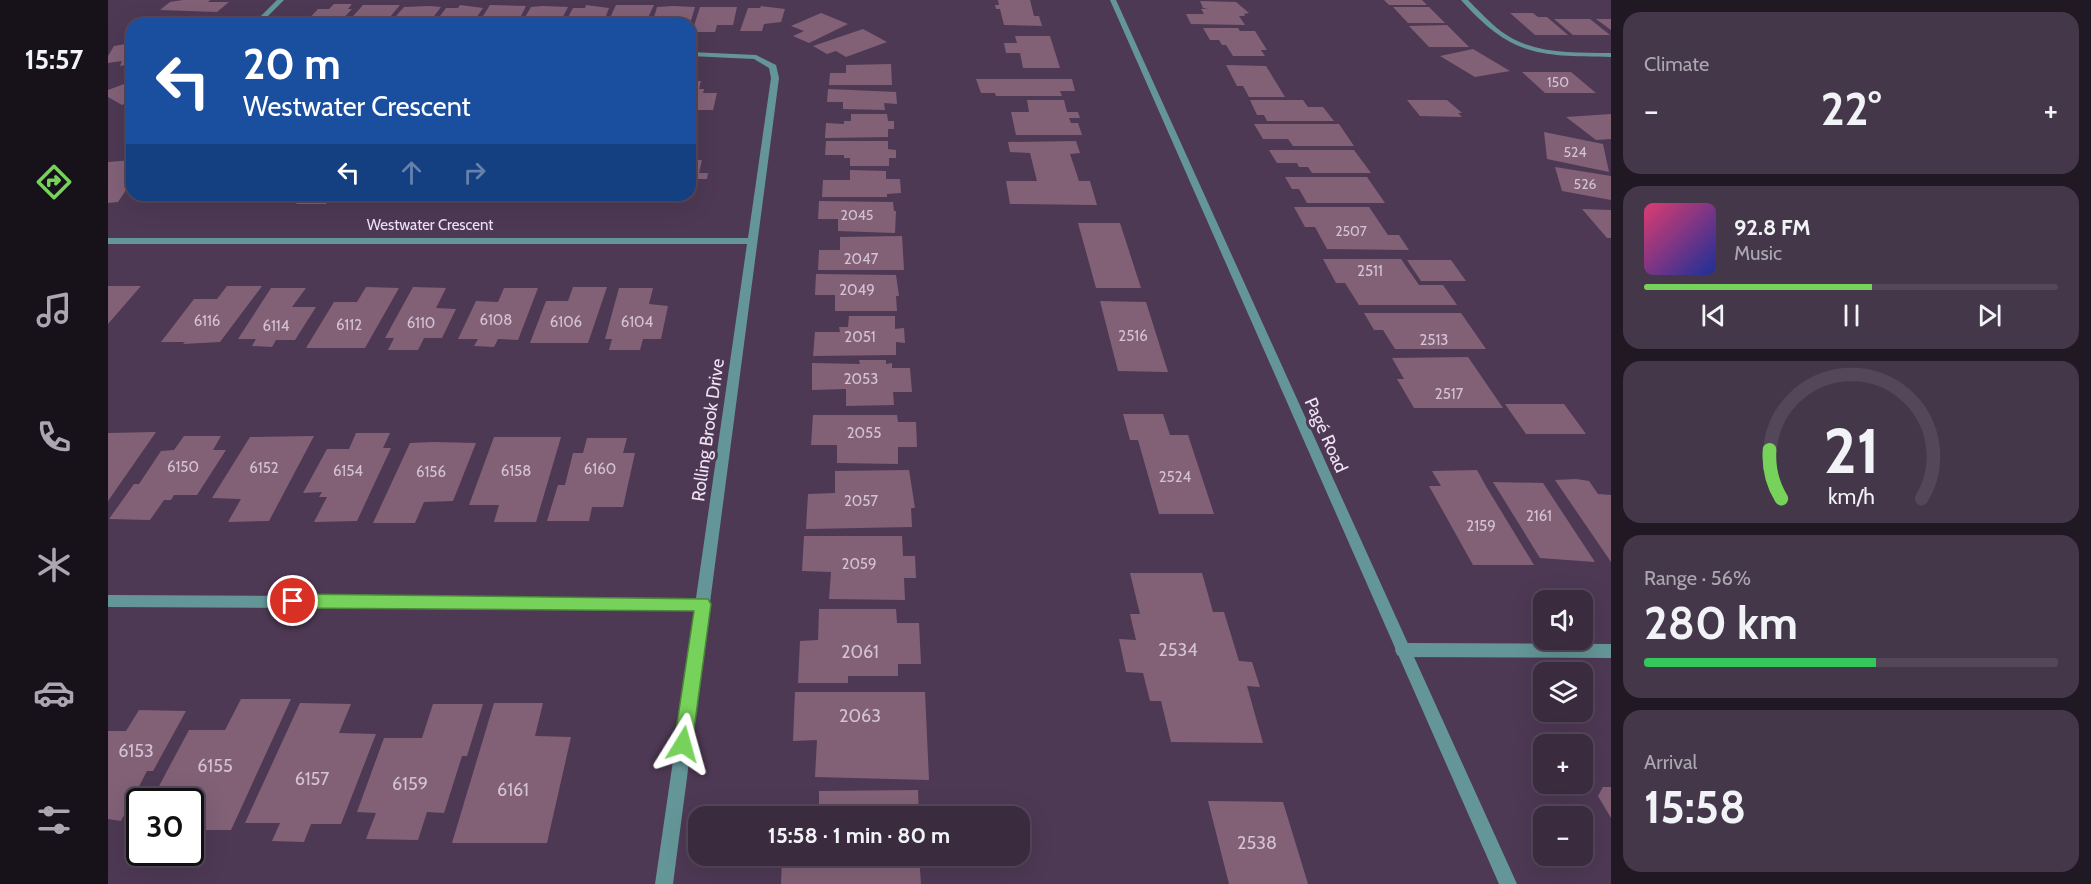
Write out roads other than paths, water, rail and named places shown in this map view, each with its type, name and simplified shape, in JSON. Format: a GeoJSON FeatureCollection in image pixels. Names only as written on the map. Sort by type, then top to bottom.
{"type":"FeatureCollection","features":[{"type":"Feature","properties":{"kind":"street"},"geometry":{"type":"LineString","coordinates":[[262,18],[281,0]]}},
{"type":"Feature","properties":{"kind":"street","name":"Pagé Road"},"geometry":{"type":"LineString","coordinates":[[1113,0],[1508,884]]}},
{"type":"Feature","properties":{"kind":"street"},"geometry":{"type":"LineString","coordinates":[[1464,0],[1503,36],[1526,48],[1559,54],[1611,55]]}},
{"type":"Feature","properties":{"kind":"street","name":"Rolling Brook Drive"},"geometry":{"type":"LineString","coordinates":[[664,884],[775,78],[773,67],[756,57],[696,54]]}},
{"type":"Feature","properties":{"kind":"street","name":"Westwater Crescent"},"geometry":{"type":"LineString","coordinates":[[108,241],[752,241]]}},
{"type":"Feature","properties":{"kind":"street"},"geometry":{"type":"LineString","coordinates":[[108,601],[703,604]]}},
{"type":"Feature","properties":{"kind":"street"},"geometry":{"type":"LineString","coordinates":[[1402,650],[1611,651]]}}]}
